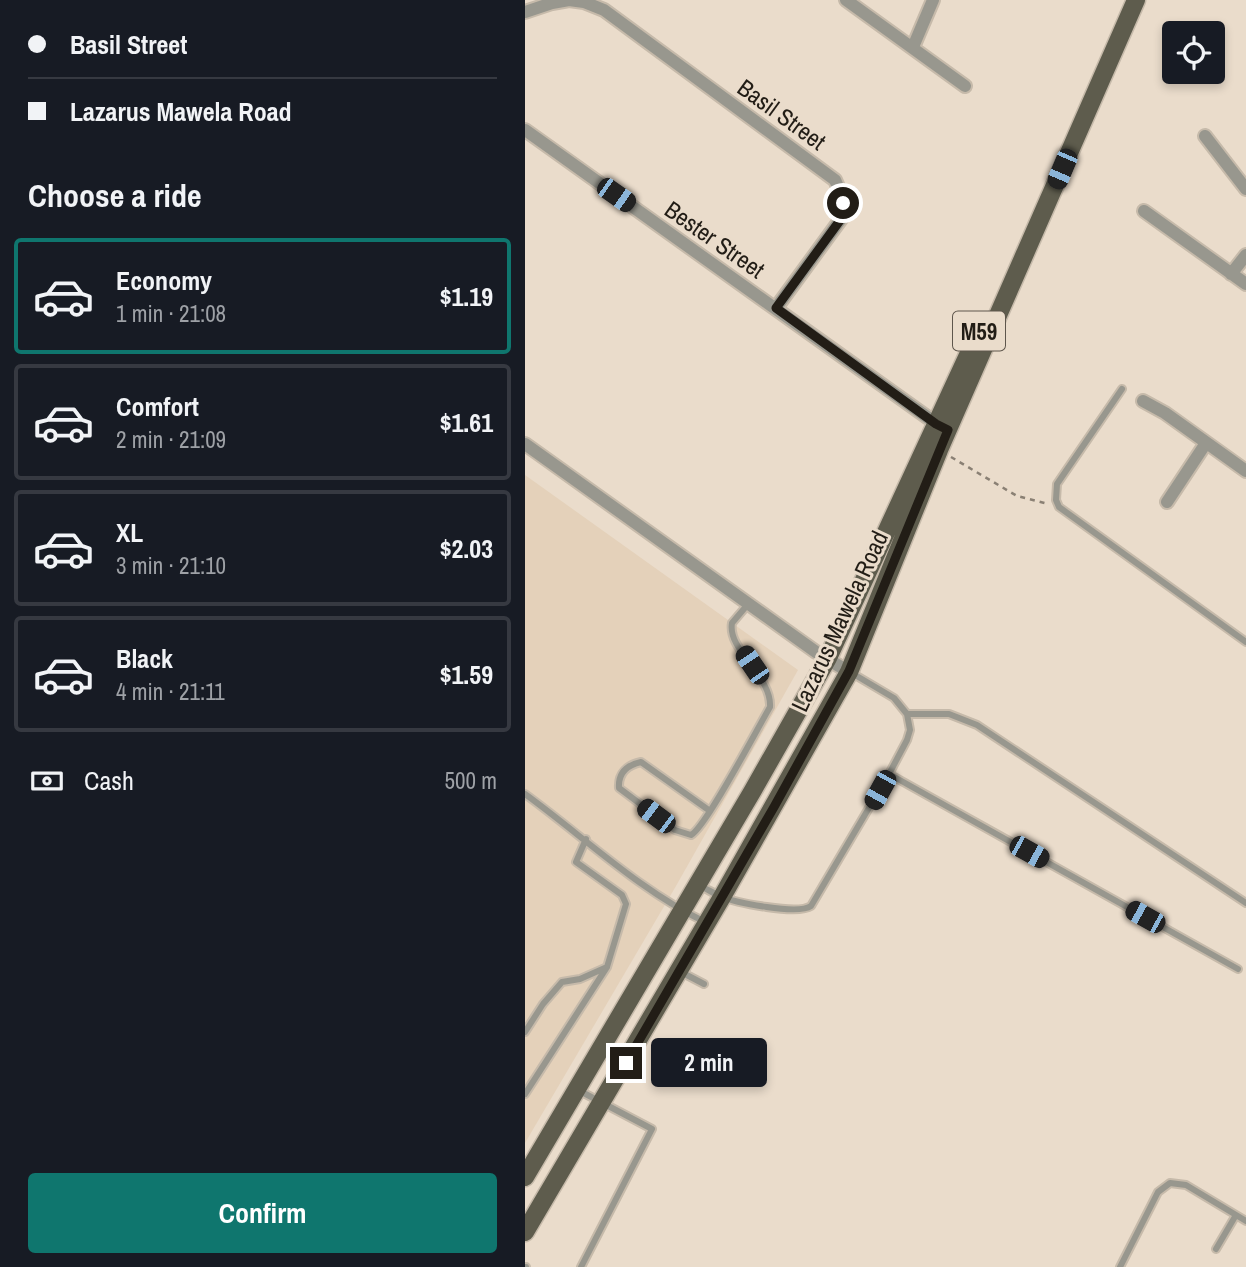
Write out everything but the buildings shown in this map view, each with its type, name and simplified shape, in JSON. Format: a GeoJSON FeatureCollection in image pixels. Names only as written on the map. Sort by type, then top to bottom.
{"type":"FeatureCollection","features":[{"type":"Feature","properties":{"kind":"main road","name":"Lazarus Mawela Road"},"geometry":{"type":"LineString","coordinates":[[525,1232],[707,923],[849,671],[939,450],[942,427],[982,324],[1123,0]]}},
{"type":"Feature","properties":{"kind":"main road","name":"Lazarus Mawela Road"},"geometry":{"type":"LineString","coordinates":[[525,1177],[828,659],[942,427],[1136,0]]}},
{"type":"Feature","properties":{"kind":"street","name":"Basil Street"},"geometry":{"type":"LineString","coordinates":[[569,0],[604,10],[829,174],[839,186],[843,203],[841,219],[776,308]]}},
{"type":"Feature","properties":{"kind":"street"},"geometry":{"type":"LineString","coordinates":[[525,12],[569,0]]}},
{"type":"Feature","properties":{"kind":"street"},"geometry":{"type":"LineString","coordinates":[[846,0],[965,86]]}},
{"type":"Feature","properties":{"kind":"street"},"geometry":{"type":"LineString","coordinates":[[913,47],[933,0]]}},
{"type":"Feature","properties":{"kind":"street","name":"Bester Street"},"geometry":{"type":"LineString","coordinates":[[525,130],[942,427]]}},
{"type":"Feature","properties":{"kind":"street"},"geometry":{"type":"LineString","coordinates":[[1205,136],[1246,190]]}},
{"type":"Feature","properties":{"kind":"street"},"geometry":{"type":"LineString","coordinates":[[1145,211],[1246,284]]}},
{"type":"Feature","properties":{"kind":"street"},"geometry":{"type":"LineString","coordinates":[[1231,274],[1246,255]]}},
{"type":"Feature","properties":{"kind":"street"},"geometry":{"type":"LineString","coordinates":[[1143,401],[1246,471]]}},
{"type":"Feature","properties":{"kind":"street"},"geometry":{"type":"LineString","coordinates":[[525,443],[828,659],[849,671]]}},
{"type":"Feature","properties":{"kind":"street"},"geometry":{"type":"LineString","coordinates":[[1167,502],[1206,443]]}},
{"type":"Feature","properties":{"kind":"lane"},"geometry":{"type":"LineString","coordinates":[[1122,389],[1057,484],[1056,500],[1059,507],[1246,642]]}},
{"type":"Feature","properties":{"kind":"lane"},"geometry":{"type":"LineString","coordinates":[[711,811],[641,762],[632,764],[618,779],[619,788],[675,830],[691,835],[697,831],[711,811],[770,707],[769,691],[732,635],[732,623],[750,603]]}},
{"type":"Feature","properties":{"kind":"lane"},"geometry":{"type":"LineString","coordinates":[[697,884],[722,897],[786,909],[808,909],[889,774],[910,730],[907,714],[894,698],[849,671]]}},
{"type":"Feature","properties":{"kind":"lane"},"geometry":{"type":"LineString","coordinates":[[907,714],[949,714],[977,725],[1246,903]]}},
{"type":"Feature","properties":{"kind":"lane"},"geometry":{"type":"LineString","coordinates":[[889,774],[1238,969]]}},
{"type":"Feature","properties":{"kind":"lane"},"geometry":{"type":"LineString","coordinates":[[525,794],[618,866],[682,910],[707,923]]}},
{"type":"Feature","properties":{"kind":"lane"},"geometry":{"type":"LineString","coordinates":[[525,1094],[607,967],[626,904],[622,895],[576,862],[586,839]]}},
{"type":"Feature","properties":{"kind":"lane"},"geometry":{"type":"LineString","coordinates":[[525,1032],[543,1004],[562,982],[580,979],[607,967]]}},
{"type":"Feature","properties":{"kind":"lane"},"geometry":{"type":"LineString","coordinates":[[679,971],[704,984]]}},
{"type":"Feature","properties":{"kind":"lane"},"geometry":{"type":"LineString","coordinates":[[576,1089],[652,1129],[581,1267]]}},
{"type":"Feature","properties":{"kind":"lane"},"geometry":{"type":"LineString","coordinates":[[1120,1267],[1158,1192],[1170,1183],[1186,1185],[1246,1221]]}},
{"type":"Feature","properties":{"kind":"lane"},"geometry":{"type":"LineString","coordinates":[[1216,1249],[1236,1215]]}},
{"type":"Feature","properties":{"kind":"path"},"geometry":{"type":"LineString","coordinates":[[939,450],[1017,496],[1059,507]]}},
{"type":"Feature","properties":{"kind":"shaded area"},"geometry":{"type":"Polygon","coordinates":[[[525,475],[798,670],[676,886],[525,1143],[525,475]]]}},
{"type":"Feature","properties":{"kind":"route"},"geometry":{"type":"LineString","coordinates":[[626,1063],[849,671],[948,430],[776,308],[841,219],[843,203]]}}]}
